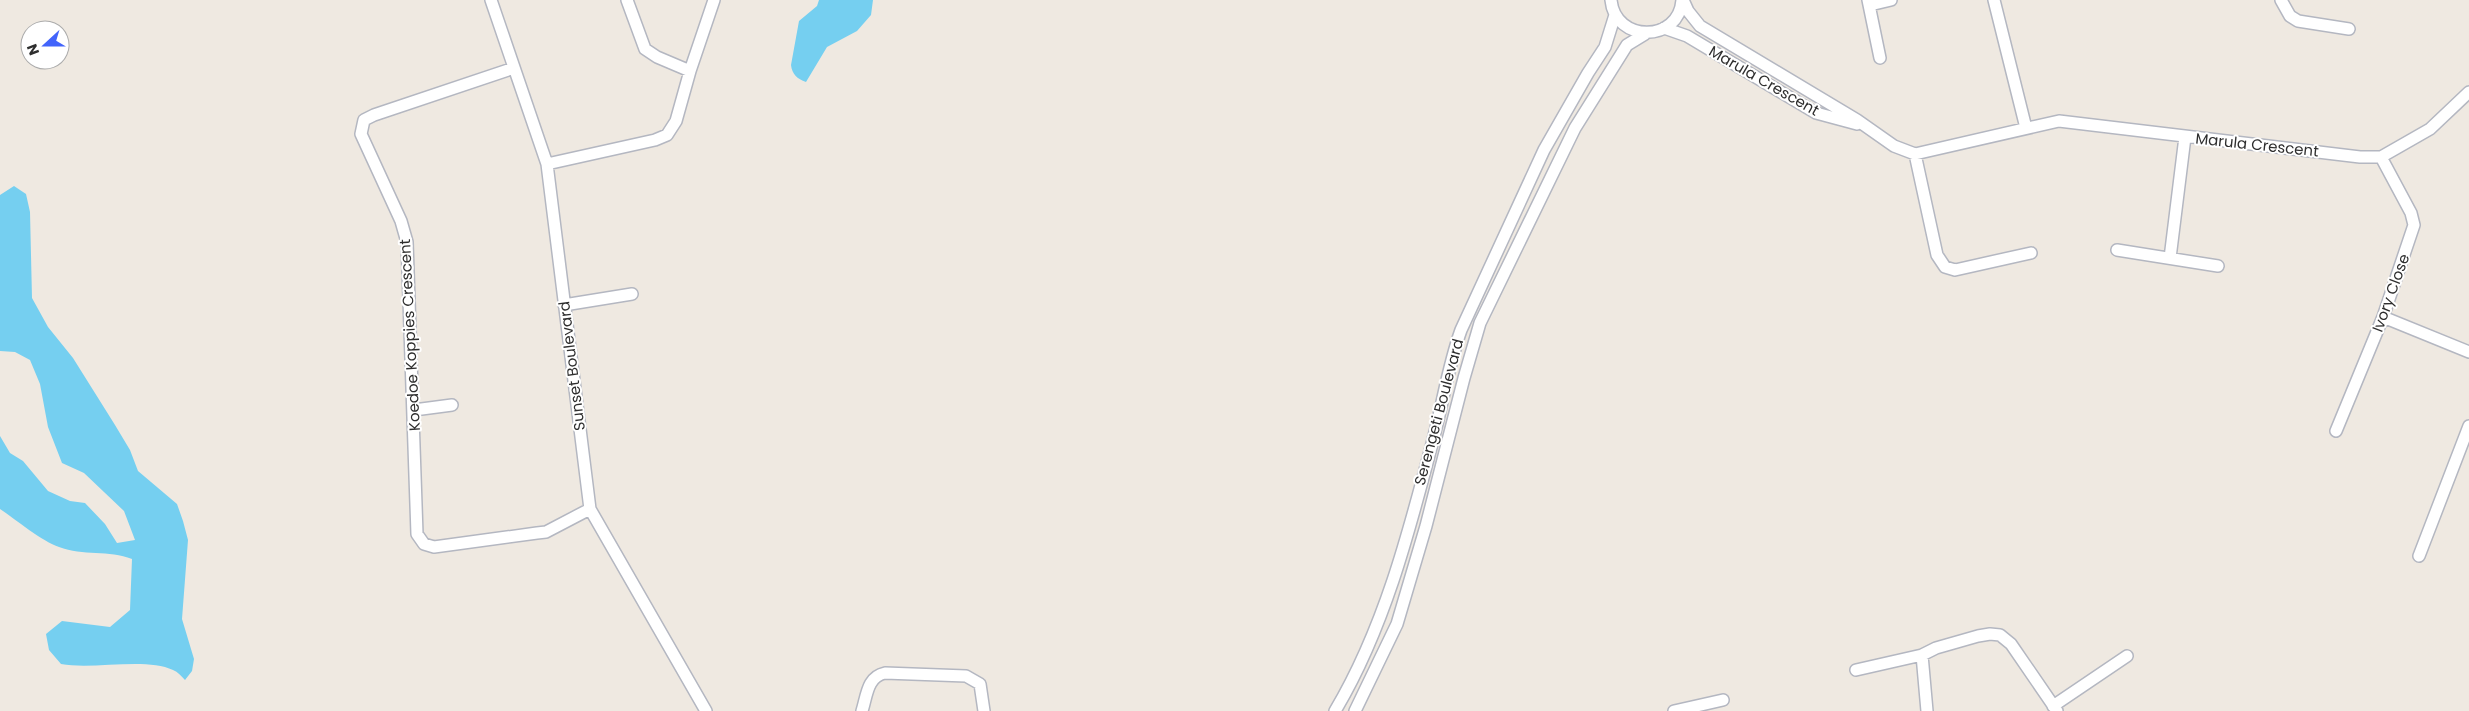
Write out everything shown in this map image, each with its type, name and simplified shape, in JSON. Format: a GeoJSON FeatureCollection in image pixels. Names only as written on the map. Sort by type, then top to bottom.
{"type":"FeatureCollection","features":[{"type":"Feature","properties":{"kind":"street","name":"Sunset Boulevard"},"geometry":{"type":"LineString","coordinates":[[491,0],[547,164],[590,509],[706,711]]}},
{"type":"Feature","properties":{"kind":"street"},"geometry":{"type":"LineString","coordinates":[[627,0],[645,49],[656,57],[690,71]]}},
{"type":"Feature","properties":{"kind":"street"},"geometry":{"type":"LineString","coordinates":[[547,164],[655,140],[667,135],[676,122],[690,71],[714,0]]}},
{"type":"Feature","properties":{"kind":"street"},"geometry":{"type":"LineString","coordinates":[[1611,0],[1615,15],[1624,26],[1634,32],[1645,34]]}},
{"type":"Feature","properties":{"kind":"street"},"geometry":{"type":"LineString","coordinates":[[1664,28],[1676,18],[1682,0]]}},
{"type":"Feature","properties":{"kind":"street","name":"Marula Crescent"},"geometry":{"type":"LineString","coordinates":[[1682,0],[1700,26],[1866,126],[1894,146],[1915,154],[2059,121],[2360,157],[2381,157]]}},
{"type":"Feature","properties":{"kind":"street"},"geometry":{"type":"LineString","coordinates":[[1880,58],[1869,2],[1891,0]]}},
{"type":"Feature","properties":{"kind":"street"},"geometry":{"type":"LineString","coordinates":[[1994,0],[2026,128]]}},
{"type":"Feature","properties":{"kind":"street"},"geometry":{"type":"LineString","coordinates":[[2282,0],[2290,16],[2298,21],[2349,29]]}},
{"type":"Feature","properties":{"kind":"street","name":"Serengeti Boulevard"},"geometry":{"type":"LineString","coordinates":[[1335,711],[1380,619],[1433,439],[1450,361],[1461,330],[1544,150],[1605,47],[1615,15]]}},
{"type":"Feature","properties":{"kind":"street","name":"Serengeti Boulevard"},"geometry":{"type":"LineString","coordinates":[[1355,711],[1397,624],[1426,526],[1480,323],[1575,128],[1627,45],[1645,34],[1664,28]]}},
{"type":"Feature","properties":{"kind":"street","name":"Marula Crescent"},"geometry":{"type":"LineString","coordinates":[[1664,28],[1687,36],[1803,106],[1825,117],[1866,126]]}},
{"type":"Feature","properties":{"kind":"street","name":"Koedoe Koppies Crescent"},"geometry":{"type":"LineString","coordinates":[[514,68],[374,115],[364,120],[361,126],[364,142],[405,232],[414,410],[417,534],[424,544],[434,547],[546,532],[590,509]]}},
{"type":"Feature","properties":{"kind":"street"},"geometry":{"type":"LineString","coordinates":[[1771,87],[1779,74]]}},
{"type":"Feature","properties":{"kind":"street"},"geometry":{"type":"LineString","coordinates":[[1803,106],[1812,93]]}},
{"type":"Feature","properties":{"kind":"street"},"geometry":{"type":"LineString","coordinates":[[2381,157],[2430,129],[2469,93]]}},
{"type":"Feature","properties":{"kind":"street"},"geometry":{"type":"LineString","coordinates":[[2170,258],[2185,137]]}},
{"type":"Feature","properties":{"kind":"street"},"geometry":{"type":"LineString","coordinates":[[1915,154],[1938,255],[1945,267],[1955,270],[2031,253]]}},
{"type":"Feature","properties":{"kind":"street","name":"Ivory Close"},"geometry":{"type":"LineString","coordinates":[[2336,431],[2382,317],[2414,226],[2411,213],[2381,157]]}},
{"type":"Feature","properties":{"kind":"street"},"geometry":{"type":"LineString","coordinates":[[2117,250],[2218,266]]}},
{"type":"Feature","properties":{"kind":"street"},"geometry":{"type":"LineString","coordinates":[[564,305],[632,294]]}},
{"type":"Feature","properties":{"kind":"street"},"geometry":{"type":"LineString","coordinates":[[2382,317],[2469,352]]}},
{"type":"Feature","properties":{"kind":"street"},"geometry":{"type":"LineString","coordinates":[[414,410],[452,405]]}},
{"type":"Feature","properties":{"kind":"street"},"geometry":{"type":"LineString","coordinates":[[2420,556],[2469,426]]}},
{"type":"Feature","properties":{"kind":"street"},"geometry":{"type":"LineString","coordinates":[[1856,670],[1922,655],[1936,648],[1996,634],[2011,644],[2055,708],[2127,656]]}},
{"type":"Feature","properties":{"kind":"street"},"geometry":{"type":"LineString","coordinates":[[1922,655],[1927,711]]}},
{"type":"Feature","properties":{"kind":"street"},"geometry":{"type":"LineString","coordinates":[[862,711],[870,682],[879,674],[885,673],[966,676],[980,684],[984,711]]}},
{"type":"Feature","properties":{"kind":"street"},"geometry":{"type":"LineString","coordinates":[[1674,711],[1723,700]]}},
{"type":"Feature","properties":{"kind":"water"},"geometry":{"type":"Polygon","coordinates":[[[819,0],[873,0],[871,15],[857,31],[827,47],[806,82],[796,76],[792,71],[791,65],[799,21],[817,6],[819,0]]]}},
{"type":"Feature","properties":{"kind":"water"},"geometry":{"type":"Polygon","coordinates":[[[14,186],[26,194],[30,212],[32,298],[48,327],[73,358],[115,425],[130,450],[138,471],[177,504],[183,521],[188,540],[182,619],[194,659],[192,671],[185,680],[173,670],[149,664],[88,666],[61,664],[49,650],[46,634],[62,621],[110,627],[130,610],[132,559],[123,556],[68,550],[59,547],[37,535],[0,509],[0,436],[10,453],[23,461],[48,491],[70,501],[85,503],[105,524],[117,543],[135,540],[124,511],[84,473],[62,463],[48,427],[40,384],[30,360],[15,352],[0,351],[0,195],[14,186]]]}}]}
